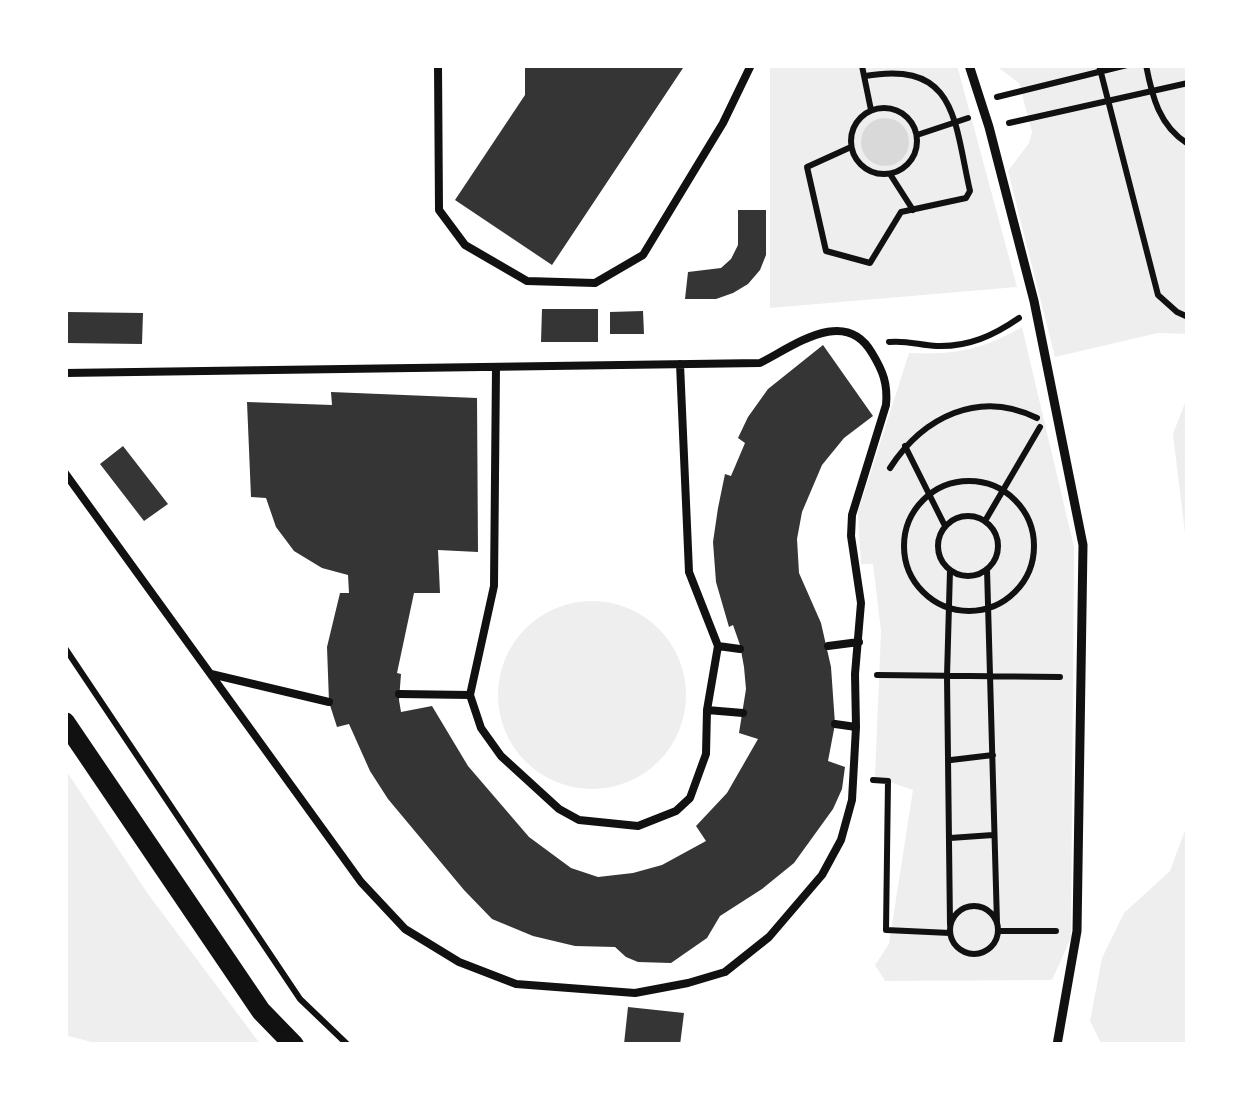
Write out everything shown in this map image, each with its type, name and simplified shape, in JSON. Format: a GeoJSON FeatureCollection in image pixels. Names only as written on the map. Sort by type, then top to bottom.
{"type":"FeatureCollection","features":[{"type":"Feature","properties":{"kind":"main road"},"geometry":{"type":"LineString","coordinates":[[65,722],[261,1011],[294,1045]]}},
{"type":"Feature","properties":{"kind":"street"},"geometry":{"type":"LineString","coordinates":[[969,65],[1034,301],[1083,546],[1077,931],[1057,1045]]}},
{"type":"Feature","properties":{"kind":"lane"},"geometry":{"type":"LineString","coordinates":[[438,65],[439,210],[465,245],[527,281],[595,283],[644,255],[723,123],[751,65]]}},
{"type":"Feature","properties":{"kind":"lane"},"geometry":{"type":"LineString","coordinates":[[65,374],[760,363],[828,330],[843,329],[868,345],[885,375],[888,391],[852,515],[861,603],[852,800],[841,840],[822,875],[769,937],[725,972],[636,993],[575,991],[516,984],[459,962],[406,929],[361,882],[65,472]]}},
{"type":"Feature","properties":{"kind":"lane"},"geometry":{"type":"LineString","coordinates":[[496,367],[494,586],[470,695],[482,728],[514,769],[559,809],[579,820],[616,827],[638,826],[676,810],[690,798],[706,754],[718,646],[689,572],[680,364]]}},
{"type":"Feature","properties":{"kind":"lane"},"geometry":{"type":"LineString","coordinates":[[828,646],[859,642]]}},
{"type":"Feature","properties":{"kind":"lane"},"geometry":{"type":"LineString","coordinates":[[718,646],[740,649]]}},
{"type":"Feature","properties":{"kind":"lane"},"geometry":{"type":"LineString","coordinates":[[211,674],[329,702]]}},
{"type":"Feature","properties":{"kind":"lane"},"geometry":{"type":"LineString","coordinates":[[399,694],[470,695]]}},
{"type":"Feature","properties":{"kind":"lane"},"geometry":{"type":"LineString","coordinates":[[708,710],[744,713]]}},
{"type":"Feature","properties":{"kind":"lane"},"geometry":{"type":"LineString","coordinates":[[835,724],[856,727]]}},
{"type":"Feature","properties":{"kind":"path"},"geometry":{"type":"LineString","coordinates":[[861,65],[871,110]]}},
{"type":"Feature","properties":{"kind":"path"},"geometry":{"type":"LineString","coordinates":[[1024,92],[1099,68],[1127,65]]}},
{"type":"Feature","properties":{"kind":"path"},"geometry":{"type":"LineString","coordinates":[[1146,65],[1160,116],[1188,144]]}},
{"type":"Feature","properties":{"kind":"path"},"geometry":{"type":"LineString","coordinates":[[1099,68],[1158,295],[1188,317]]}},
{"type":"Feature","properties":{"kind":"path"},"geometry":{"type":"LineString","coordinates":[[851,147],[807,167],[826,250],[870,263],[901,212],[966,198],[970,190],[945,97],[924,79],[893,71],[865,76]]}},
{"type":"Feature","properties":{"kind":"path"},"geometry":{"type":"LineString","coordinates":[[1031,118],[1188,82]]}},
{"type":"Feature","properties":{"kind":"path"},"geometry":{"type":"LineString","coordinates":[[891,108],[903,114],[917,135],[912,160],[902,170],[890,174],[877,174],[865,168],[856,160],[851,147],[856,122],[871,110],[891,108]]}},
{"type":"Feature","properties":{"kind":"path"},"geometry":{"type":"LineString","coordinates":[[917,135],[985,114]]}},
{"type":"Feature","properties":{"kind":"path"},"geometry":{"type":"LineString","coordinates":[[890,174],[913,210]]}},
{"type":"Feature","properties":{"kind":"path"},"geometry":{"type":"LineString","coordinates":[[906,340],[932,346],[961,345],[995,334],[1020,318],[1034,301]]}},
{"type":"Feature","properties":{"kind":"path"},"geometry":{"type":"LineString","coordinates":[[883,484],[905,445],[928,424],[978,405],[1008,406],[1033,415],[1043,422],[985,521]]}},
{"type":"Feature","properties":{"kind":"path"},"geometry":{"type":"LineString","coordinates":[[905,445],[946,526]]}},
{"type":"Feature","properties":{"kind":"path"},"geometry":{"type":"LineString","coordinates":[[962,480],[982,482],[1016,500],[1029,520],[1034,560],[1026,580],[1000,603],[987,610],[949,610],[915,585],[905,564],[903,541],[908,519],[930,494],[962,480]]}},
{"type":"Feature","properties":{"kind":"path"},"geometry":{"type":"LineString","coordinates":[[950,570],[969,576],[994,563],[998,544],[985,521],[960,517],[946,526],[940,534],[939,554],[950,570],[950,929],[957,947],[979,954],[992,946],[997,927],[987,569]]}},
{"type":"Feature","properties":{"kind":"path"},"geometry":{"type":"LineString","coordinates":[[65,648],[300,999],[348,1045]]}},
{"type":"Feature","properties":{"kind":"path"},"geometry":{"type":"LineString","coordinates":[[876,693],[877,660]]}},
{"type":"Feature","properties":{"kind":"path"},"geometry":{"type":"LineString","coordinates":[[877,676],[1081,678]]}},
{"type":"Feature","properties":{"kind":"path"},"geometry":{"type":"LineString","coordinates":[[951,760],[993,755]]}},
{"type":"Feature","properties":{"kind":"path"},"geometry":{"type":"LineString","coordinates":[[872,762],[871,780],[888,781],[886,930],[950,929]]}},
{"type":"Feature","properties":{"kind":"path"},"geometry":{"type":"LineString","coordinates":[[950,838],[994,835]]}},
{"type":"Feature","properties":{"kind":"path"},"geometry":{"type":"LineString","coordinates":[[950,929],[958,912],[973,906],[988,911],[997,927]]}},
{"type":"Feature","properties":{"kind":"path"},"geometry":{"type":"LineString","coordinates":[[997,927],[1077,931]]}},
{"type":"Feature","properties":{"kind":"shaded area"},"geometry":{"type":"Polygon","coordinates":[[[770,65],[957,65],[1017,287],[770,308],[770,65]]]}},
{"type":"Feature","properties":{"kind":"shaded area"},"geometry":{"type":"Polygon","coordinates":[[[995,65],[1188,65],[1188,334],[1158,333],[1055,357],[1008,171],[1029,143],[1032,132],[1019,83],[995,65]]]}},
{"type":"Feature","properties":{"kind":"shaded area"},"geometry":{"type":"Polygon","coordinates":[[[885,118],[902,125],[909,142],[902,159],[885,166],[868,159],[861,142],[868,125],[885,118]]]}},
{"type":"Feature","properties":{"kind":"shaded area"},"geometry":{"type":"Polygon","coordinates":[[[1022,327],[1074,547],[1071,938],[1052,980],[885,981],[875,965],[889,944],[913,790],[875,777],[881,631],[873,564],[861,564],[858,512],[909,353],[968,349],[1022,327]]]}},
{"type":"Feature","properties":{"kind":"shaded area"},"geometry":{"type":"Polygon","coordinates":[[[1188,395],[1188,558],[1173,434],[1188,395]]]}},
{"type":"Feature","properties":{"kind":"shaded area"},"geometry":{"type":"Polygon","coordinates":[[[592,601],[628,608],[658,629],[679,659],[686,695],[679,731],[658,761],[628,782],[592,789],[556,782],[526,761],[505,731],[498,695],[505,659],[526,629],[556,608],[592,601]]]}},
{"type":"Feature","properties":{"kind":"shaded area"},"geometry":{"type":"Polygon","coordinates":[[[65,769],[148,894],[261,1045],[103,1045],[65,1035],[65,769]]]}},
{"type":"Feature","properties":{"kind":"shaded area"},"geometry":{"type":"Polygon","coordinates":[[[1188,822],[1188,1045],[1102,1045],[1090,1021],[1102,958],[1124,913],[1170,871],[1188,822]]]}},
{"type":"Feature","properties":{"kind":"building"},"geometry":{"type":"Polygon","coordinates":[[[525,65],[685,65],[552,265],[455,200],[525,95],[525,65]]]}},
{"type":"Feature","properties":{"kind":"building"},"geometry":{"type":"Polygon","coordinates":[[[738,210],[766,210],[766,255],[760,270],[733,293],[716,299],[685,299],[688,272],[721,268],[731,259],[738,245],[738,210]]]}},
{"type":"Feature","properties":{"kind":"building"},"geometry":{"type":"Polygon","coordinates":[[[542,309],[598,309],[598,342],[541,342],[542,309]]]}},
{"type":"Feature","properties":{"kind":"building"},"geometry":{"type":"Polygon","coordinates":[[[643,311],[644,334],[610,334],[610,312],[643,311]]]}},
{"type":"Feature","properties":{"kind":"building"},"geometry":{"type":"Polygon","coordinates":[[[67,312],[143,313],[142,344],[67,343],[67,312]]]}},
{"type":"Feature","properties":{"kind":"building"},"geometry":{"type":"Polygon","coordinates":[[[823,345],[873,416],[844,438],[822,465],[802,512],[797,539],[799,573],[821,623],[831,667],[835,724],[828,761],[845,767],[842,789],[833,809],[794,863],[720,916],[707,938],[671,963],[638,962],[615,947],[575,946],[533,936],[492,919],[388,799],[370,771],[349,724],[337,727],[329,702],[327,647],[340,593],[349,593],[348,575],[322,568],[294,551],[276,527],[266,498],[251,497],[247,402],[332,405],[331,392],[477,398],[478,552],[438,550],[440,593],[414,593],[397,673],[401,674],[401,712],[432,706],[468,766],[529,837],[571,868],[598,877],[662,865],[706,841],[696,826],[727,793],[758,739],[739,733],[746,689],[744,667],[740,645],[733,625],[729,627],[716,582],[713,542],[718,508],[725,474],[731,476],[745,443],[738,438],[748,417],[768,389],[823,345]]]}},
{"type":"Feature","properties":{"kind":"building"},"geometry":{"type":"Polygon","coordinates":[[[123,446],[168,504],[144,521],[100,464],[123,446]]]}},
{"type":"Feature","properties":{"kind":"building"},"geometry":{"type":"Polygon","coordinates":[[[628,1007],[684,1013],[680,1045],[624,1044],[628,1007]]]}}]}
